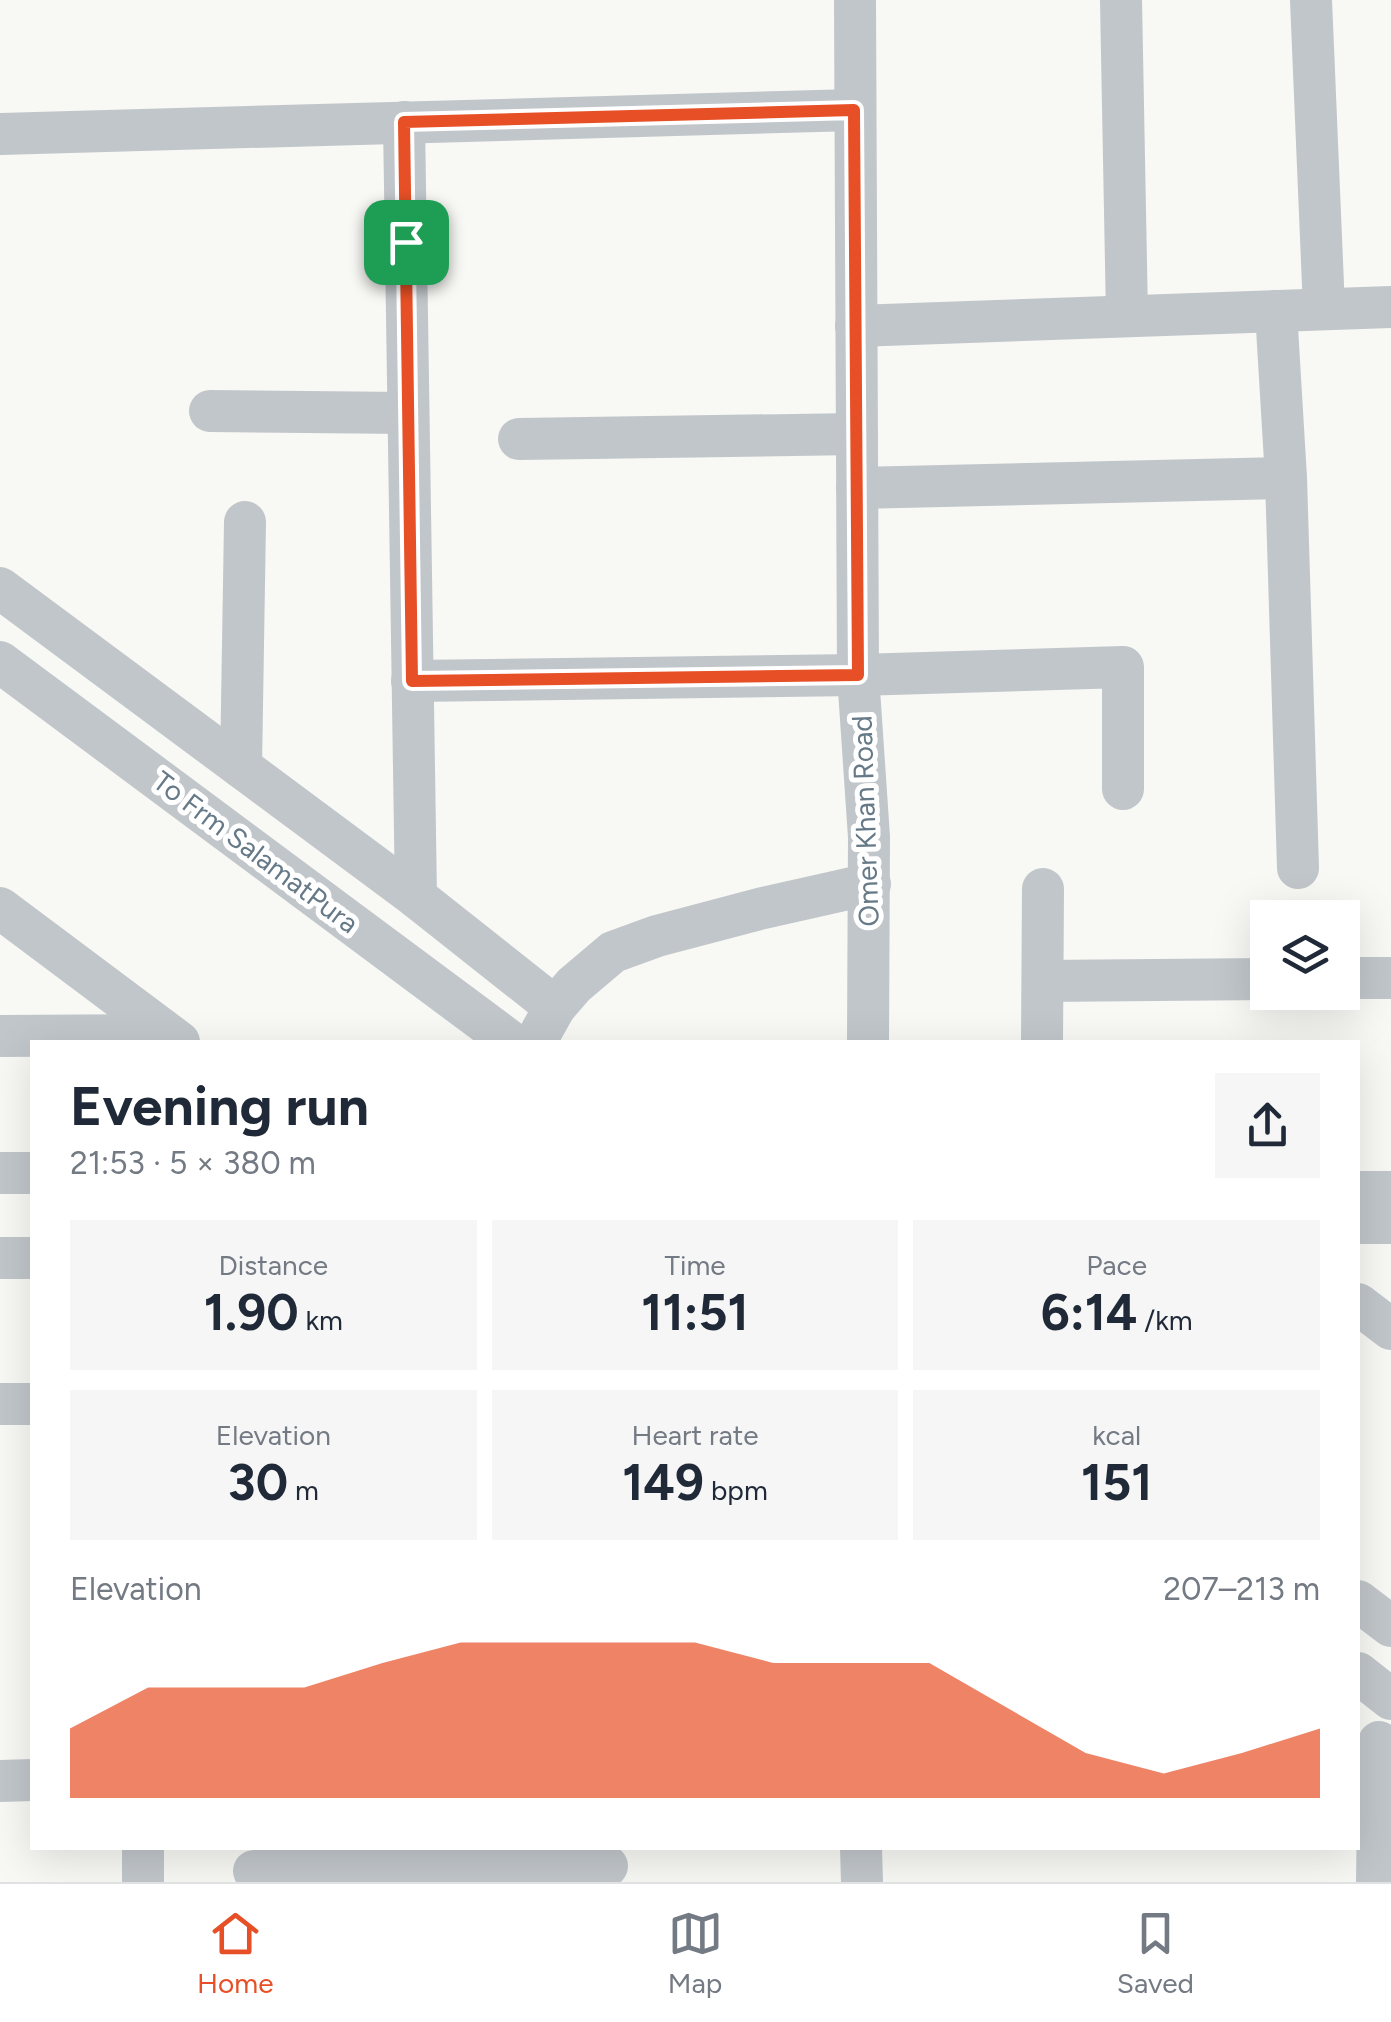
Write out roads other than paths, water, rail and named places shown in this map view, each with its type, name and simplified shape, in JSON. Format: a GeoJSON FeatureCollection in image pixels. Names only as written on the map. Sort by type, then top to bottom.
{"type":"FeatureCollection","features":[{"type":"Feature","properties":{"kind":"street","name":"Omer Khan Road"},"geometry":{"type":"LineString","coordinates":[[854,0],[858,675],[869,837],[868,1040]]}},
{"type":"Feature","properties":{"kind":"street"},"geometry":{"type":"LineString","coordinates":[[1121,0],[1127,316]]}},
{"type":"Feature","properties":{"kind":"street"},"geometry":{"type":"LineString","coordinates":[[1311,0],[1324,309]]}},
{"type":"Feature","properties":{"kind":"street"},"geometry":{"type":"LineString","coordinates":[[0,134],[854,110]]}},
{"type":"Feature","properties":{"kind":"street"},"geometry":{"type":"LineString","coordinates":[[404,122],[416,897]]}},
{"type":"Feature","properties":{"kind":"street"},"geometry":{"type":"LineString","coordinates":[[856,326],[1391,307]]}},
{"type":"Feature","properties":{"kind":"street"},"geometry":{"type":"LineString","coordinates":[[1276,311],[1286,478],[1298,868]]}},
{"type":"Feature","properties":{"kind":"street"},"geometry":{"type":"LineString","coordinates":[[210,411],[408,413]]}},
{"type":"Feature","properties":{"kind":"street"},"geometry":{"type":"LineString","coordinates":[[519,439],[856,434]]}},
{"type":"Feature","properties":{"kind":"street"},"geometry":{"type":"LineString","coordinates":[[857,488],[1286,478]]}},
{"type":"Feature","properties":{"kind":"street"},"geometry":{"type":"LineString","coordinates":[[241,767],[245,522]]}},
{"type":"Feature","properties":{"kind":"street"},"geometry":{"type":"LineString","coordinates":[[0,588],[416,897],[545,1025],[574,985],[614,952],[759,908],[870,884]]}},
{"type":"Feature","properties":{"kind":"street","name":"To Frm SalamatPura"},"geometry":{"type":"LineString","coordinates":[[0,662],[509,1040]]}},
{"type":"Feature","properties":{"kind":"street"},"geometry":{"type":"LineString","coordinates":[[412,681],[1123,667],[1123,789]]}},
{"type":"Feature","properties":{"kind":"street"},"geometry":{"type":"LineString","coordinates":[[1042,1040],[1044,889]]}},
{"type":"Feature","properties":{"kind":"street"},"geometry":{"type":"LineString","coordinates":[[0,908],[174,1039]]}},
{"type":"Feature","properties":{"kind":"street"},"geometry":{"type":"LineString","coordinates":[[1360,978],[1391,978]]}},
{"type":"Feature","properties":{"kind":"street"},"geometry":{"type":"LineString","coordinates":[[1044,981],[1250,979]]}},
{"type":"Feature","properties":{"kind":"street"},"geometry":{"type":"LineString","coordinates":[[0,1036],[174,1039]]}},
{"type":"Feature","properties":{"kind":"street"},"geometry":{"type":"LineString","coordinates":[[0,1173],[30,1173]]}},
{"type":"Feature","properties":{"kind":"street"},"geometry":{"type":"LineString","coordinates":[[1360,1192],[1391,1192]]}},
{"type":"Feature","properties":{"kind":"street"},"geometry":{"type":"LineString","coordinates":[[1360,1224],[1391,1223]]}},
{"type":"Feature","properties":{"kind":"street"},"geometry":{"type":"LineString","coordinates":[[0,1258],[30,1258]]}},
{"type":"Feature","properties":{"kind":"street"},"geometry":{"type":"LineString","coordinates":[[1360,1306],[1391,1329]]}},
{"type":"Feature","properties":{"kind":"street"},"geometry":{"type":"LineString","coordinates":[[0,1404],[30,1404]]}},
{"type":"Feature","properties":{"kind":"street"},"geometry":{"type":"LineString","coordinates":[[1360,1603],[1391,1626]]}},
{"type":"Feature","properties":{"kind":"street"},"geometry":{"type":"LineString","coordinates":[[1360,1675],[1391,1698]]}},
{"type":"Feature","properties":{"kind":"street"},"geometry":{"type":"LineString","coordinates":[[1377,1882],[1369,1814],[1379,1742]]}},
{"type":"Feature","properties":{"kind":"street"},"geometry":{"type":"LineString","coordinates":[[0,1780],[30,1780]]}},
{"type":"Feature","properties":{"kind":"street"},"geometry":{"type":"LineString","coordinates":[[143,1850],[143,1882]]}},
{"type":"Feature","properties":{"kind":"street"},"geometry":{"type":"LineString","coordinates":[[862,1850],[862,1882]]}},
{"type":"Feature","properties":{"kind":"street"},"geometry":{"type":"LineString","coordinates":[[254,1871],[607,1865]]}}]}
